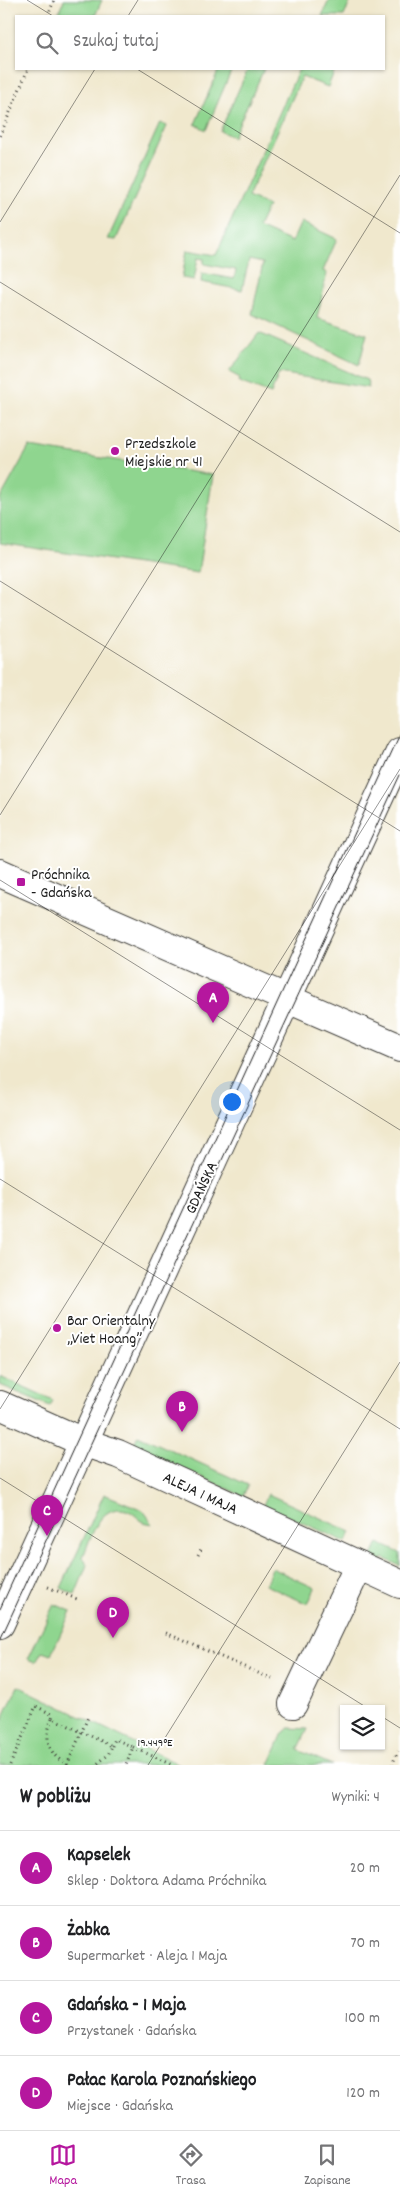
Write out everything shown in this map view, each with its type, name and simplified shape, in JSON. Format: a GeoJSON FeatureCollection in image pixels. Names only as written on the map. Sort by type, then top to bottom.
{"type":"FeatureCollection","features":[{"type":"Feature","properties":{"kind":"street","name":"GDAŃSKA"},"geometry":{"type":"LineString","coordinates":[[0,1624],[400,752]]}},
{"type":"Feature","properties":{"kind":"street"},"geometry":{"type":"LineString","coordinates":[[0,873],[400,1048]]}},
{"type":"Feature","properties":{"kind":"street","name":"ALEJA 1 MAJA"},"geometry":{"type":"LineString","coordinates":[[0,1405],[83,1442],[118,1454],[400,1584]]}},
{"type":"Feature","properties":{"kind":"street"},"geometry":{"type":"LineString","coordinates":[[294,1704],[359,1565]]}},
{"type":"Feature","properties":{"kind":"path"},"geometry":{"type":"LineString","coordinates":[[48,15],[54,0]]}},
{"type":"Feature","properties":{"kind":"path"},"geometry":{"type":"LineString","coordinates":[[0,136],[28,70]]}},
{"type":"Feature","properties":{"kind":"path"},"geometry":{"type":"LineString","coordinates":[[198,1555],[201,1549]]}},
{"type":"Feature","properties":{"kind":"path"},"geometry":{"type":"LineString","coordinates":[[48,1587],[79,1600]]}},
{"type":"Feature","properties":{"kind":"path"},"geometry":{"type":"LineString","coordinates":[[166,1633],[286,1685],[294,1704]]}},
{"type":"Feature","properties":{"kind":"path"},"geometry":{"type":"LineString","coordinates":[[10,1765],[36,1706],[53,1714],[47,1738],[49,1746],[61,1761],[67,1765],[89,1715]]}},
{"type":"Feature","properties":{"kind":"path"},"geometry":{"type":"LineString","coordinates":[[52,1718],[112,1746]]}},
{"type":"Feature","properties":{"kind":"path"},"geometry":{"type":"LineString","coordinates":[[96,1765],[108,1754],[115,1739],[172,1765]]}},
{"type":"Feature","properties":{"kind":"path"},"geometry":{"type":"LineString","coordinates":[[126,1765],[134,1747]]}},
{"type":"Feature","properties":{"kind":"path"},"geometry":{"type":"LineString","coordinates":[[392,1765],[398,1751]]}},
{"type":"Feature","properties":{"kind":"green space"},"geometry":{"type":"Polygon","coordinates":[[[64,0],[102,0],[95,15],[57,15],[64,0]]]}},
{"type":"Feature","properties":{"kind":"green space"},"geometry":{"type":"Polygon","coordinates":[[[329,0],[351,0],[344,15],[322,15],[329,0]]]}},
{"type":"Feature","properties":{"kind":"green space"},"geometry":{"type":"Polygon","coordinates":[[[219,70],[232,70],[206,130],[195,124],[219,70]]]}},
{"type":"Feature","properties":{"kind":"green space"},"geometry":{"type":"Polygon","coordinates":[[[248,70],[264,70],[233,137],[220,131],[248,70]]]}},
{"type":"Feature","properties":{"kind":"green space"},"geometry":{"type":"Polygon","coordinates":[[[299,70],[330,70],[334,72],[328,87],[302,77],[248,197],[268,206],[258,227],[292,242],[301,222],[337,239],[323,271],[327,273],[317,318],[367,334],[359,365],[252,314],[263,263],[249,260],[242,290],[201,282],[202,273],[234,279],[236,270],[204,264],[204,259],[198,258],[194,280],[182,278],[187,250],[216,255],[299,70]]]}},
{"type":"Feature","properties":{"kind":"green space"},"geometry":{"type":"Polygon","coordinates":[[[160,123],[167,126],[116,240],[108,239],[160,123]]]}},
{"type":"Feature","properties":{"kind":"green space"},"geometry":{"type":"Polygon","coordinates":[[[259,333],[367,380],[369,388],[279,373],[271,394],[239,382],[240,378],[229,372],[259,333]]]}},
{"type":"Feature","properties":{"kind":"green space"},"geometry":{"type":"Polygon","coordinates":[[[29,447],[213,475],[198,573],[0,543],[0,499],[29,447]]]}},
{"type":"Feature","properties":{"kind":"green space"},"geometry":{"type":"Polygon","coordinates":[[[0,1376],[53,1400],[50,1406],[0,1385],[0,1376]]]}},
{"type":"Feature","properties":{"kind":"green space"},"geometry":{"type":"Polygon","coordinates":[[[138,1435],[248,1485],[243,1496],[133,1446],[138,1435]]]}},
{"type":"Feature","properties":{"kind":"green space"},"geometry":{"type":"Polygon","coordinates":[[[104,1494],[143,1510],[153,1524],[143,1522],[133,1513],[126,1510],[117,1509],[103,1517],[93,1532],[83,1557],[87,1565],[75,1595],[61,1588],[104,1494]]]}},
{"type":"Feature","properties":{"kind":"green space"},"geometry":{"type":"Polygon","coordinates":[[[268,1494],[351,1532],[346,1542],[263,1505],[268,1494]]]}},
{"type":"Feature","properties":{"kind":"green space"},"geometry":{"type":"Polygon","coordinates":[[[378,1543],[400,1553],[400,1566],[383,1558],[378,1567],[369,1563],[378,1543]]]}},
{"type":"Feature","properties":{"kind":"green space"},"geometry":{"type":"Polygon","coordinates":[[[272,1568],[315,1588],[308,1604],[265,1585],[272,1568]]]}},
{"type":"Feature","properties":{"kind":"green space"},"geometry":{"type":"Polygon","coordinates":[[[54,1604],[71,1611],[51,1655],[42,1652],[36,1662],[28,1659],[54,1604]]]}},
{"type":"Feature","properties":{"kind":"green space"},"geometry":{"type":"Polygon","coordinates":[[[18,1686],[180,1765],[0,1765],[0,1725],[18,1686]]]}},
{"type":"Feature","properties":{"kind":"green space"},"geometry":{"type":"Polygon","coordinates":[[[289,1728],[308,1729],[298,1750],[332,1765],[269,1765],[283,1733],[289,1728]]]}},
{"type":"Feature","properties":{"kind":"tram line"},"geometry":{"type":"LineString","coordinates":[[0,1609],[400,734]]}},
{"type":"Feature","properties":{"kind":"tram line"},"geometry":{"type":"LineString","coordinates":[[0,1640],[400,775]]}},
{"type":"Feature","properties":{"kind":"place","name":"Przedszkole Miejskie nr 41"},"geometry":{"type":"Point","coordinates":[115,451]}},
{"type":"Feature","properties":{"kind":"place","name":"Próchnika - Gdańska"},"geometry":{"type":"Point","coordinates":[21,882]}},
{"type":"Feature","properties":{"kind":"place","name":"Kapselek"},"geometry":{"type":"Point","coordinates":[213,1023]}},
{"type":"Feature","properties":{"kind":"place","name":"Bar Orientalny „Viet Hoang”"},"geometry":{"type":"Point","coordinates":[57,1328]}},
{"type":"Feature","properties":{"kind":"place","name":"Żabka"},"geometry":{"type":"Point","coordinates":[182,1432]}},
{"type":"Feature","properties":{"kind":"place","name":"Gdańska - 1 Maja"},"geometry":{"type":"Point","coordinates":[47,1536]}},
{"type":"Feature","properties":{"kind":"place","name":"Pałac Karola Poznańskiego"},"geometry":{"type":"Point","coordinates":[113,1638]}}]}
